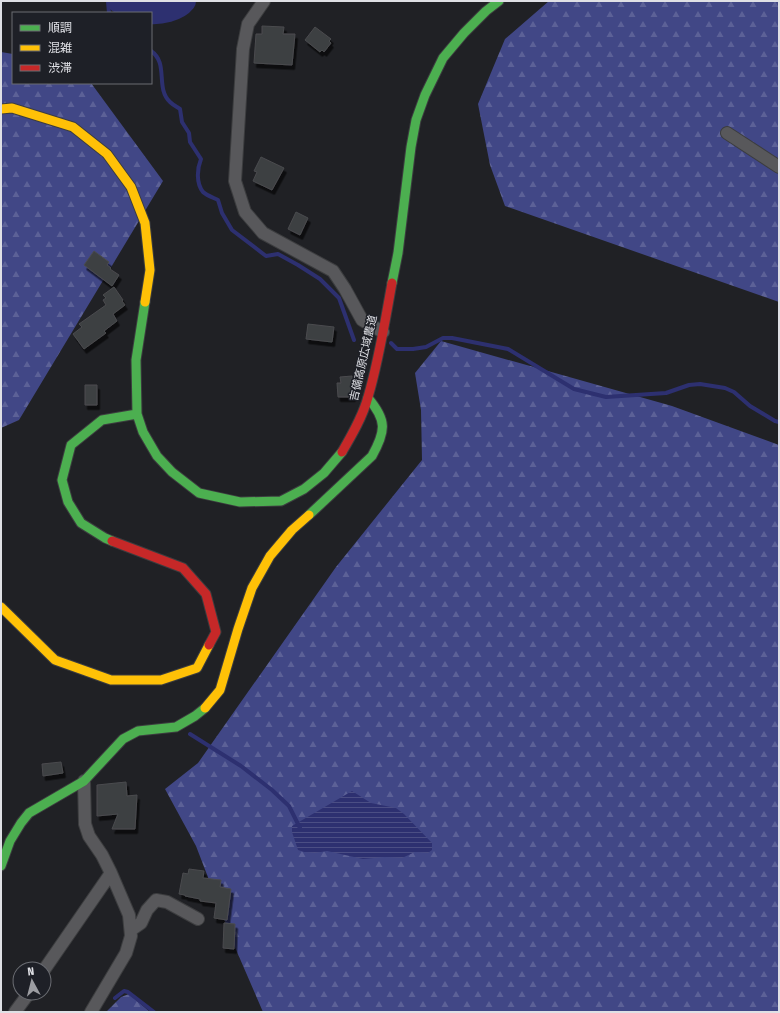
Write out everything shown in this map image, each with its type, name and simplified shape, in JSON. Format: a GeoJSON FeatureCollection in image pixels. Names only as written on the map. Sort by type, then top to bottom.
{"type":"FeatureCollection","features":[{"type":"Feature","properties":{"kind":"street"},"geometry":{"type":"LineString","coordinates":[[264,1],[248,24],[243,49],[235,181],[244,212],[263,233],[333,271],[346,289],[362,320],[383,332]]}},
{"type":"Feature","properties":{"kind":"street","name":"吉備高原広域農道"},"geometry":{"type":"LineString","coordinates":[[1,109],[12,108],[73,127],[107,154],[131,187],[145,223],[150,270],[136,360],[137,414],[143,432],[157,456],[172,472],[199,493],[240,502],[281,501],[304,489],[324,473],[339,457],[353,434],[368,398],[383,332],[398,253],[411,147],[425,95],[443,58],[486,10],[499,1]]}},
{"type":"Feature","properties":{"kind":"street"},"geometry":{"type":"LineString","coordinates":[[727,133],[779,167]]}},
{"type":"Feature","properties":{"kind":"street"},"geometry":{"type":"LineString","coordinates":[[1,866],[10,841],[29,813],[84,781],[123,739],[138,731],[176,727],[195,716],[209,705],[220,690],[252,588],[270,556],[292,530],[372,456],[378,445],[383,429],[378,410],[368,398]]}},
{"type":"Feature","properties":{"kind":"street"},"geometry":{"type":"LineString","coordinates":[[1,607],[55,660],[111,680],[161,680],[197,668],[216,632],[206,594],[183,568],[105,538],[81,523],[68,502],[62,480],[71,446],[102,420],[137,414]]}},
{"type":"Feature","properties":{"kind":"street"},"geometry":{"type":"LineString","coordinates":[[84,781],[85,824],[89,836],[112,873],[129,915],[131,930],[131,936],[126,953],[91,1012]]}},
{"type":"Feature","properties":{"kind":"street"},"geometry":{"type":"LineString","coordinates":[[50,961],[112,873]]}},
{"type":"Feature","properties":{"kind":"street"},"geometry":{"type":"LineString","coordinates":[[131,930],[141,923],[147,910],[156,900],[167,902],[198,919]]}},
{"type":"Feature","properties":{"kind":"street"},"geometry":{"type":"LineString","coordinates":[[15,1012],[23,1001]]}},
{"type":"Feature","properties":{"kind":"green space"},"geometry":{"type":"Polygon","coordinates":[[[549,1],[779,1],[779,302],[505,206],[490,165],[478,104],[505,39],[549,1]]]}},
{"type":"Feature","properties":{"kind":"green space"},"geometry":{"type":"Polygon","coordinates":[[[1,52],[12,54],[12,84],[92,84],[163,181],[19,420],[1,428],[1,52]]]}},
{"type":"Feature","properties":{"kind":"green space"},"geometry":{"type":"Polygon","coordinates":[[[441,341],[672,406],[779,445],[779,1012],[263,1012],[234,945],[196,846],[165,789],[198,763],[336,567],[422,460],[421,410],[415,373],[441,341]]]}},
{"type":"Feature","properties":{"kind":"green space"},"geometry":{"type":"Polygon","coordinates":[[[129,994],[150,1012],[106,1012],[121,997],[129,994]]]}},
{"type":"Feature","properties":{"kind":"shaded area"},"geometry":{"type":"Polygon","coordinates":[[[352,791],[371,803],[396,808],[404,814],[432,843],[432,850],[428,853],[415,852],[402,858],[385,857],[363,859],[327,851],[315,853],[298,850],[292,832],[292,826],[352,791]]]}},
{"type":"Feature","properties":{"kind":"building"},"geometry":{"type":"Polygon","coordinates":[[[262,26],[284,27],[283,34],[295,34],[292,65],[254,63],[256,34],[262,34],[262,26]]]}},
{"type":"Feature","properties":{"kind":"building"},"geometry":{"type":"Polygon","coordinates":[[[315,27],[331,39],[329,41],[331,43],[324,52],[322,50],[320,52],[305,40],[315,27]]]}},
{"type":"Feature","properties":{"kind":"building"},"geometry":{"type":"Polygon","coordinates":[[[261,157],[284,168],[272,190],[253,181],[257,172],[254,171],[261,157]]]}},
{"type":"Feature","properties":{"kind":"building"},"geometry":{"type":"Polygon","coordinates":[[[296,212],[308,218],[300,235],[288,229],[296,212]]]}},
{"type":"Feature","properties":{"kind":"building"},"geometry":{"type":"Polygon","coordinates":[[[94,251],[109,262],[107,265],[111,268],[110,269],[119,275],[112,286],[84,265],[94,251]]]}},
{"type":"Feature","properties":{"kind":"building"},"geometry":{"type":"Polygon","coordinates":[[[114,287],[125,305],[113,314],[117,321],[104,331],[106,333],[84,349],[73,334],[82,327],[79,324],[106,305],[103,300],[106,298],[103,295],[114,287]]]}},
{"type":"Feature","properties":{"kind":"building"},"geometry":{"type":"Polygon","coordinates":[[[308,324],[334,327],[332,342],[306,339],[308,324]]]}},
{"type":"Feature","properties":{"kind":"building"},"geometry":{"type":"Polygon","coordinates":[[[352,376],[353,397],[338,397],[337,383],[341,383],[340,377],[352,376]]]}},
{"type":"Feature","properties":{"kind":"building"},"geometry":{"type":"Polygon","coordinates":[[[85,385],[97,385],[97,405],[85,405],[85,385]]]}},
{"type":"Feature","properties":{"kind":"building"},"geometry":{"type":"Polygon","coordinates":[[[61,762],[63,773],[43,776],[42,764],[61,762]]]}},
{"type":"Feature","properties":{"kind":"building"},"geometry":{"type":"Polygon","coordinates":[[[126,782],[127,796],[137,795],[135,829],[112,829],[118,814],[97,816],[97,785],[126,782]]]}},
{"type":"Feature","properties":{"kind":"building"},"geometry":{"type":"Polygon","coordinates":[[[189,869],[204,871],[203,878],[221,880],[220,887],[231,889],[227,920],[214,918],[216,903],[200,901],[200,899],[179,894],[183,873],[188,874],[189,869]]]}},
{"type":"Feature","properties":{"kind":"building"},"geometry":{"type":"Polygon","coordinates":[[[224,923],[235,924],[234,949],[223,948],[224,923]]]}},
{"type":"Feature","properties":{"kind":"waterway"},"geometry":{"type":"LineString","coordinates":[[108,1],[109,12]]}},
{"type":"Feature","properties":{"kind":"waterway"},"geometry":{"type":"LineString","coordinates":[[119,1],[129,6],[149,12],[173,9],[184,1]]}},
{"type":"Feature","properties":{"kind":"waterway"},"geometry":{"type":"LineString","coordinates":[[152,52],[159,62],[163,90],[171,103],[180,109],[182,122],[189,133],[190,142],[201,159],[198,176],[199,184],[203,192],[218,200],[222,213],[232,230],[266,256],[278,254],[320,279],[339,298],[354,340]]}},
{"type":"Feature","properties":{"kind":"waterway"},"geometry":{"type":"LineString","coordinates":[[391,343],[397,349],[413,349],[426,347],[443,338],[452,338],[508,349],[574,389],[606,397],[666,393],[689,385],[700,384],[725,388],[734,392],[750,406],[779,422]]}},
{"type":"Feature","properties":{"kind":"waterway"},"geometry":{"type":"LineString","coordinates":[[190,734],[241,766],[272,790],[289,806],[300,828]]}},
{"type":"Feature","properties":{"kind":"waterway"},"geometry":{"type":"LineString","coordinates":[[115,998],[124,991],[128,992],[154,1012]]}},
{"type":"Feature","properties":{"kind":"traffic: fast"},"geometry":{"type":"LineString","coordinates":[[392,283],[398,253],[411,147],[416,120],[425,95],[443,58],[464,33],[486,11],[499,1]]}},
{"type":"Feature","properties":{"kind":"traffic: fast"},"geometry":{"type":"LineString","coordinates":[[145,302],[136,360],[137,414],[143,432],[157,456],[172,472],[199,493],[240,502],[281,501],[304,489],[324,473],[342,452]]}},
{"type":"Feature","properties":{"kind":"traffic: fast"},"geometry":{"type":"LineString","coordinates":[[309,515],[372,456],[377,447],[382,432],[381,419],[379,413],[368,398]]}},
{"type":"Feature","properties":{"kind":"traffic: fast"},"geometry":{"type":"LineString","coordinates":[[112,541],[81,523],[68,502],[62,480],[71,445],[102,420],[137,414]]}},
{"type":"Feature","properties":{"kind":"traffic: fast"},"geometry":{"type":"LineString","coordinates":[[1,866],[10,841],[29,813],[84,781],[123,739],[138,731],[176,727],[195,716],[205,708]]}},
{"type":"Feature","properties":{"kind":"traffic: slow"},"geometry":{"type":"LineString","coordinates":[[1,109],[12,108],[73,127],[107,154],[131,187],[145,223],[150,270],[145,302]]}},
{"type":"Feature","properties":{"kind":"traffic: slow"},"geometry":{"type":"LineString","coordinates":[[205,708],[220,690],[252,588],[270,556],[292,530],[309,515]]}},
{"type":"Feature","properties":{"kind":"traffic: slow"},"geometry":{"type":"LineString","coordinates":[[1,607],[55,660],[111,680],[161,680],[197,668],[209,645]]}},
{"type":"Feature","properties":{"kind":"traffic: jam"},"geometry":{"type":"LineString","coordinates":[[342,452],[366,404],[379,355],[392,283]]}},
{"type":"Feature","properties":{"kind":"traffic: jam"},"geometry":{"type":"LineString","coordinates":[[112,541],[183,568],[206,594],[216,632],[209,645]]}}]}
